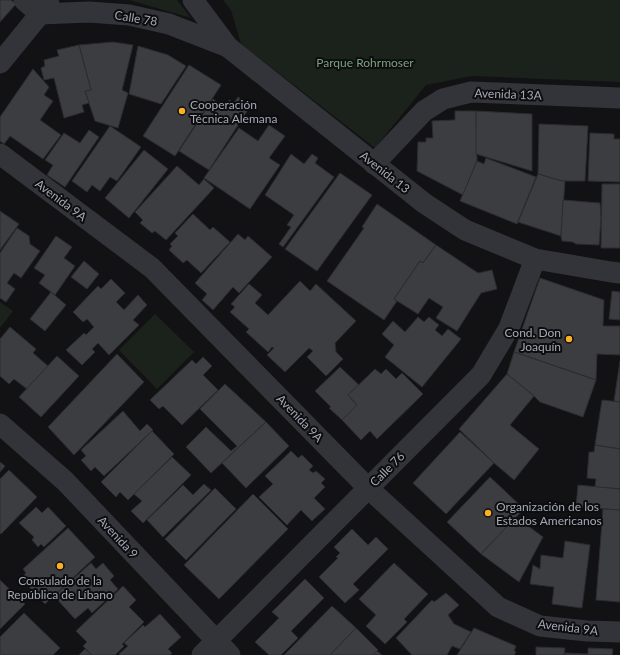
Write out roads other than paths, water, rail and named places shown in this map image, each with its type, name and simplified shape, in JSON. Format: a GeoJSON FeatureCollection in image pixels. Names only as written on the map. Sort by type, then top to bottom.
{"type":"FeatureCollection","features":[{"type":"Feature","properties":{"kind":"street"},"geometry":{"type":"LineString","coordinates":[[0,63],[46,7],[24,0]]}},
{"type":"Feature","properties":{"kind":"street","name":"Avenida 13"},"geometry":{"type":"LineString","coordinates":[[192,0],[228,47],[424,203],[465,230],[535,259],[611,272],[620,272]]}},
{"type":"Feature","properties":{"kind":"street","name":"Calle 78"},"geometry":{"type":"LineString","coordinates":[[46,7],[129,16],[169,24],[228,47]]}},
{"type":"Feature","properties":{"kind":"street","name":"Avenida 13A"},"geometry":{"type":"LineString","coordinates":[[374,164],[424,111],[443,99],[471,92],[620,98]]}},
{"type":"Feature","properties":{"kind":"street","name":"Avenida 9A"},"geometry":{"type":"LineString","coordinates":[[0,154],[152,268],[368,488],[498,607],[540,626],[586,631],[620,632]]}},
{"type":"Feature","properties":{"kind":"street","name":"Calle 76"},"geometry":{"type":"LineString","coordinates":[[216,650],[368,488],[481,375],[509,328],[535,259]]}},
{"type":"Feature","properties":{"kind":"street","name":"Avenida 9"},"geometry":{"type":"LineString","coordinates":[[0,424],[65,480],[216,650]]}},
{"type":"Feature","properties":{"kind":"place","name":"Cooperación Técnica Alemana"},"geometry":{"type":"Point","coordinates":[182,111]}},
{"type":"Feature","properties":{"kind":"place","name":"Cond. Don Joaquín"},"geometry":{"type":"Point","coordinates":[569,339]}},
{"type":"Feature","properties":{"kind":"place","name":"Organización de los Estados Americanos"},"geometry":{"type":"Point","coordinates":[488,513]}},
{"type":"Feature","properties":{"kind":"place","name":"Consulado de la República de Líbano"},"geometry":{"type":"Point","coordinates":[60,566]}},
{"type":"Feature","properties":{"kind":"park label","name":"Parque Rohrmoser"},"geometry":{"type":"Point","coordinates":[365,62]}}]}
